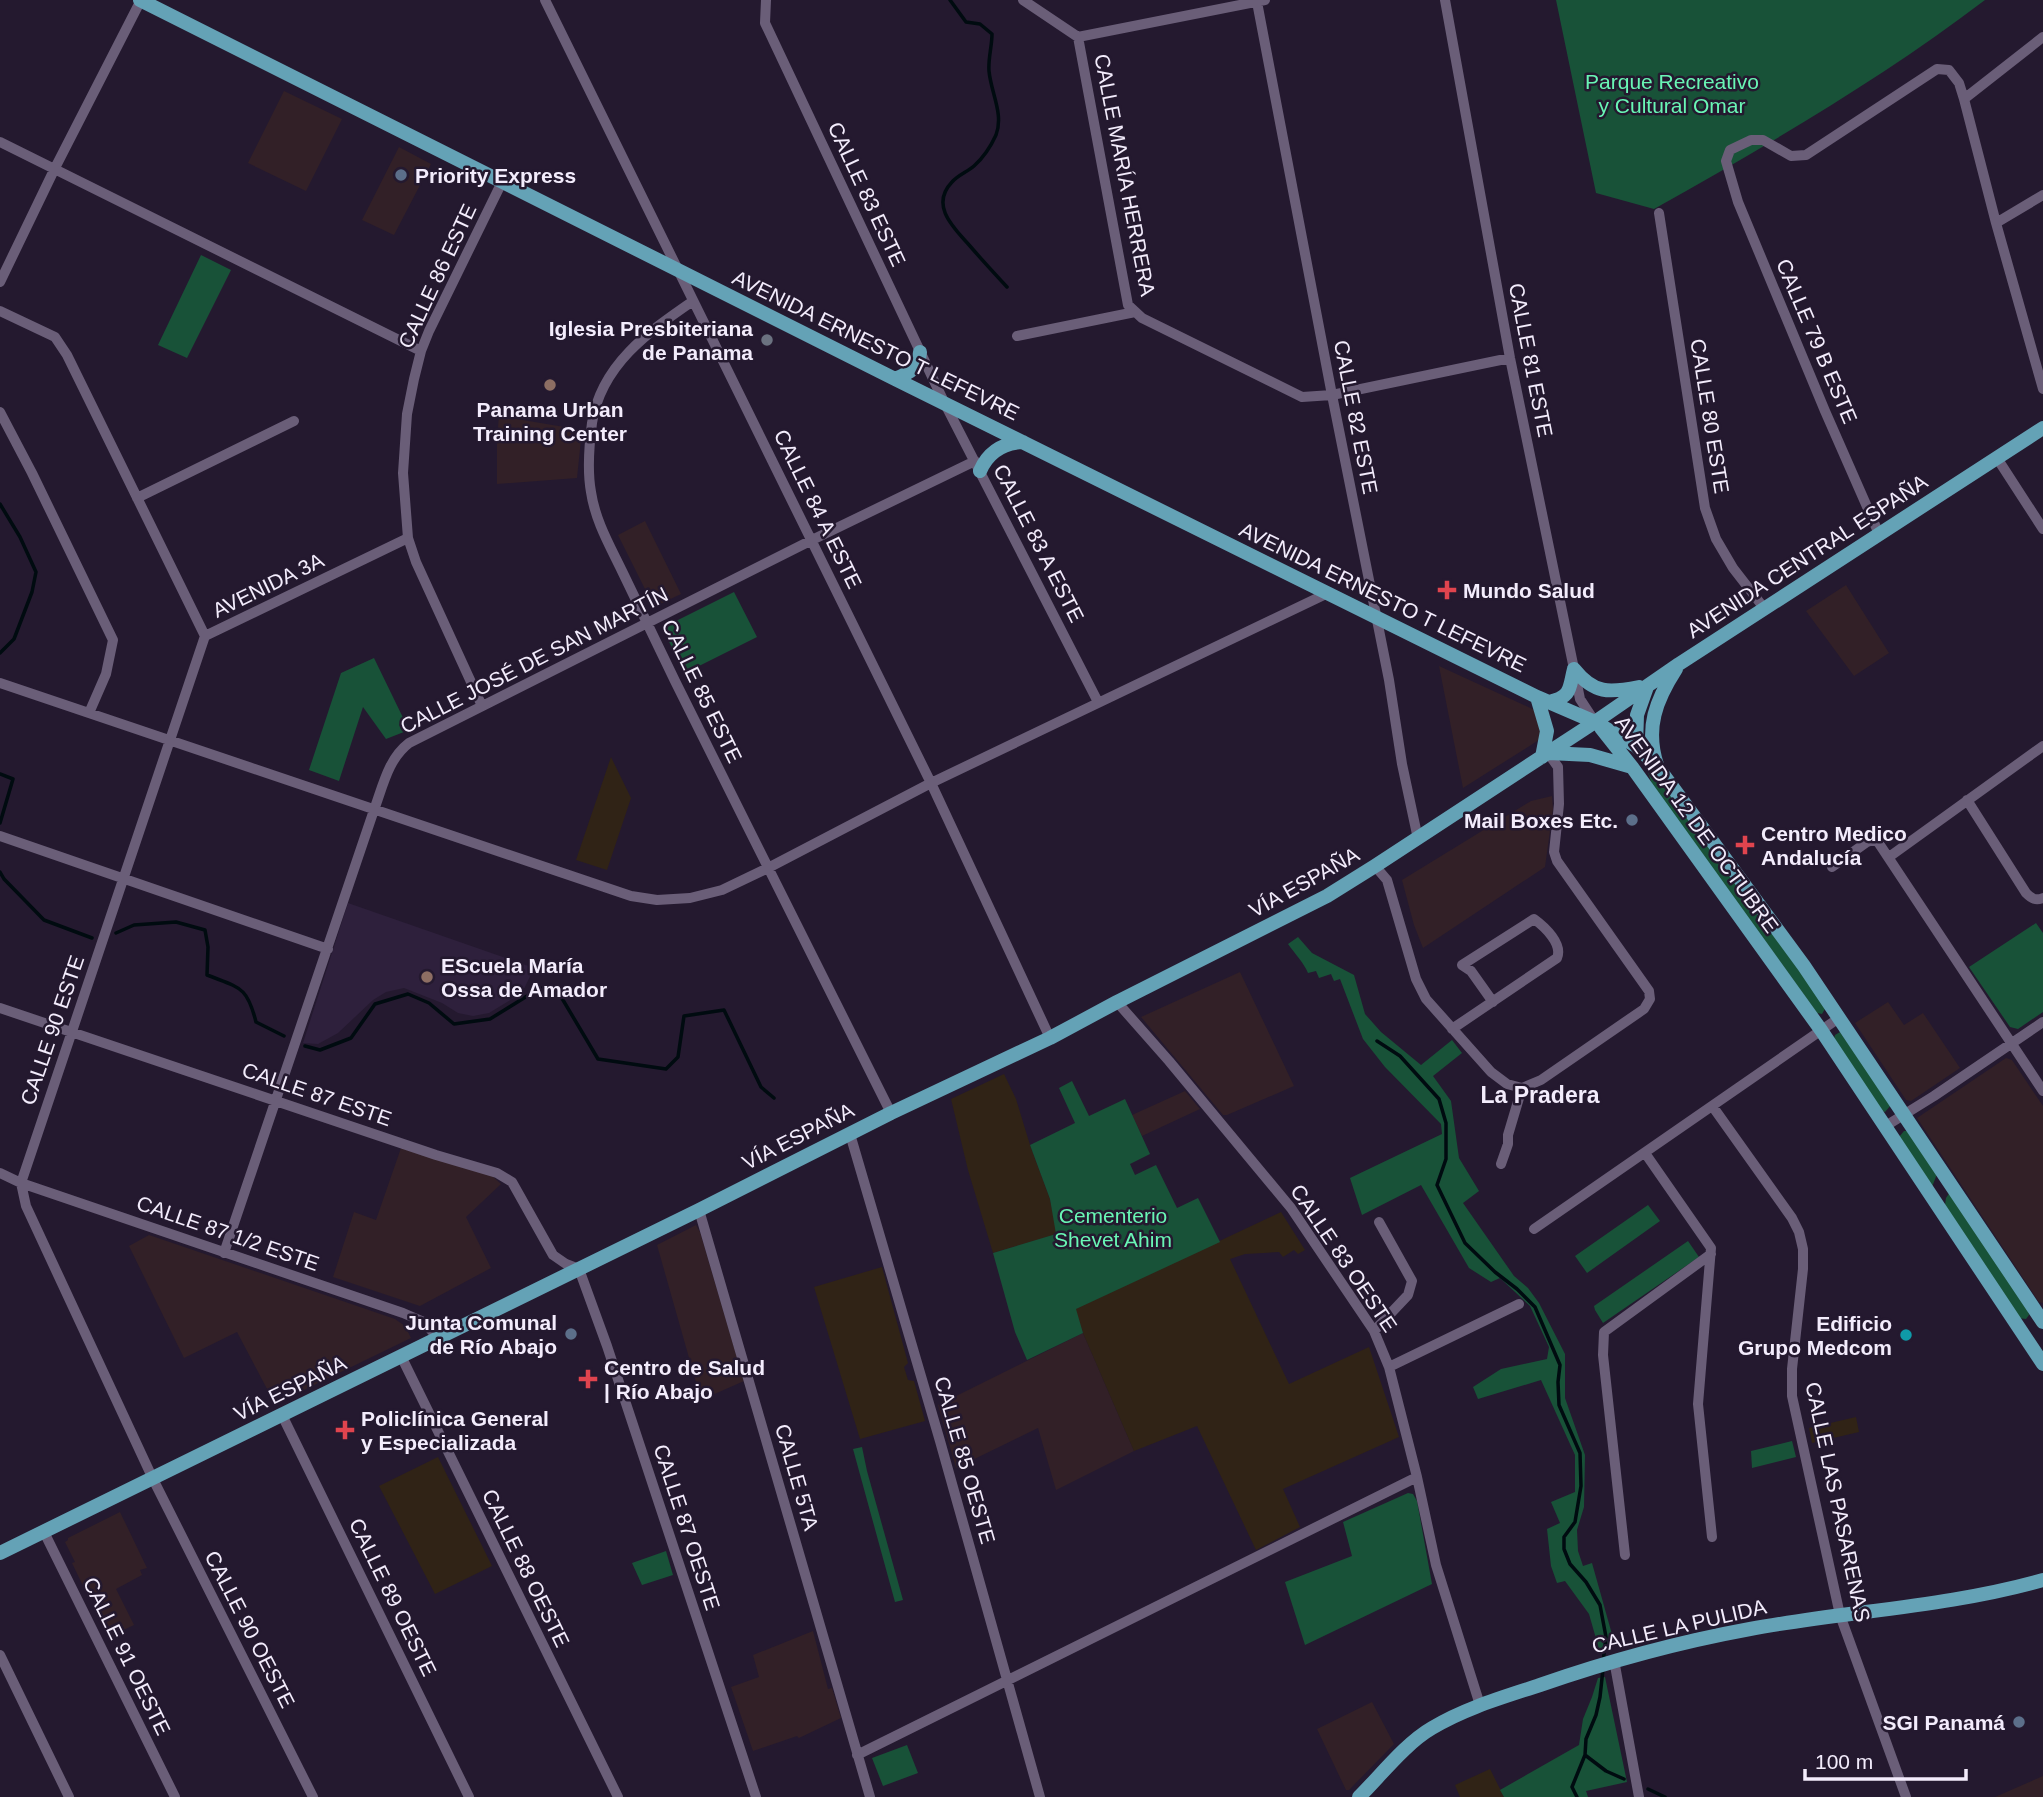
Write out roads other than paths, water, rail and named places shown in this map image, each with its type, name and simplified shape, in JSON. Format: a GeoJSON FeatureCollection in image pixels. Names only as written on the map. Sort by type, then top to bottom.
{"type":"FeatureCollection","features":[{"type":"Feature","properties":{"kind":"main road","name":"AVENIDA ERNESTO T LEFEVRE"},"geometry":{"type":"LineString","coordinates":[[140,0],[895,379],[1543,700],[1595,722]]}},
{"type":"Feature","properties":{"kind":"main road"},"geometry":{"type":"LineString","coordinates":[[166,0],[185,23]]}},
{"type":"Feature","properties":{"kind":"main road"},"geometry":{"type":"LineString","coordinates":[[895,379],[913,370],[919,362],[920,352]]}},
{"type":"Feature","properties":{"kind":"main road","name":"AVENIDA CENTRAL ESPAÑA"},"geometry":{"type":"LineString","coordinates":[[1595,722],[1764,608],[2043,428]]}},
{"type":"Feature","properties":{"kind":"main road"},"geometry":{"type":"LineString","coordinates":[[977,466],[997,449],[1023,442]]}},
{"type":"Feature","properties":{"kind":"main road"},"geometry":{"type":"LineString","coordinates":[[1657,766],[1651,744],[1653,723],[1666,686],[1679,664]]}},
{"type":"Feature","properties":{"kind":"main road"},"geometry":{"type":"LineString","coordinates":[[1574,670],[1584,682],[1609,692],[1647,686],[1637,715],[1636,746]]}},
{"type":"Feature","properties":{"kind":"main road"},"geometry":{"type":"LineString","coordinates":[[1574,670],[1566,695],[1560,699],[1543,700],[1547,731],[1545,755],[1590,755],[1632,766]]}},
{"type":"Feature","properties":{"kind":"main road","name":"VÍA ESPAÑA"},"geometry":{"type":"LineString","coordinates":[[0,1553],[891,1113],[1050,1038],[1327,896],[1595,722]]}},
{"type":"Feature","properties":{"kind":"main road","name":"AVENIDA 12 DE OCTUBRE"},"geometry":{"type":"LineString","coordinates":[[1595,722],[1636,746],[1657,766],[1765,910],[2043,1322]]}},
{"type":"Feature","properties":{"kind":"main road","name":"AVENIDA 12 DE OCTUBRE"},"geometry":{"type":"LineString","coordinates":[[1595,722],[1632,766],[1821,1030],[2043,1364]]}},
{"type":"Feature","properties":{"kind":"main road"},"geometry":{"type":"LineString","coordinates":[[1933,1200],[1949,1181]]}},
{"type":"Feature","properties":{"kind":"main road","name":"CALLE LA PULIDA"},"geometry":{"type":"LineString","coordinates":[[1359,1797],[1430,1728],[1480,1705],[1614,1660],[1751,1629],[1983,1594],[2043,1580]]}},
{"type":"Feature","properties":{"kind":"street"},"geometry":{"type":"LineString","coordinates":[[0,282],[140,0]]}},
{"type":"Feature","properties":{"kind":"street","name":"CALLE 84 A ESTE"},"geometry":{"type":"LineString","coordinates":[[545,0],[931,783],[1050,1038]]}},
{"type":"Feature","properties":{"kind":"street","name":"CALLE 83 ESTE"},"geometry":{"type":"LineString","coordinates":[[766,0],[765,23],[944,402]]}},
{"type":"Feature","properties":{"kind":"street"},"geometry":{"type":"LineString","coordinates":[[1023,0],[1078,37],[1242,2],[1261,1]]}},
{"type":"Feature","properties":{"kind":"street","name":"CALLE 81 ESTE"},"geometry":{"type":"LineString","coordinates":[[1445,0],[1510,358],[1580,699],[1595,722]]}},
{"type":"Feature","properties":{"kind":"street","name":"CALLE 82 ESTE"},"geometry":{"type":"LineString","coordinates":[[1261,1],[1332,395],[1418,839]]}},
{"type":"Feature","properties":{"kind":"street","name":"CALLE MARÍA HERRERA"},"geometry":{"type":"LineString","coordinates":[[1078,37],[1128,304],[1142,318],[1294,394],[1310,397],[1332,395],[1510,358]]}},
{"type":"Feature","properties":{"kind":"street"},"geometry":{"type":"LineString","coordinates":[[2043,37],[1964,99],[2043,389]]}},
{"type":"Feature","properties":{"kind":"street","name":"CALLE 79 B ESTE"},"geometry":{"type":"LineString","coordinates":[[1879,534],[1738,202],[1726,161],[1730,150],[1751,140],[1763,140],[1791,156],[1806,155],[1937,69],[1949,70],[1959,83],[1964,99]]}},
{"type":"Feature","properties":{"kind":"street"},"geometry":{"type":"LineString","coordinates":[[0,142],[421,351]]}},
{"type":"Feature","properties":{"kind":"street","name":"CALLE 86 ESTE"},"geometry":{"type":"LineString","coordinates":[[482,706],[416,562],[408,538],[402,472],[407,414],[421,351],[502,182]]}},
{"type":"Feature","properties":{"kind":"street"},"geometry":{"type":"LineString","coordinates":[[1996,223],[2043,195]]}},
{"type":"Feature","properties":{"kind":"street","name":"CALLE 80 ESTE"},"geometry":{"type":"LineString","coordinates":[[1659,213],[1705,508],[1716,539],[1733,568],[1764,608]]}},
{"type":"Feature","properties":{"kind":"street","name":"CALLE 85 ESTE"},"geometry":{"type":"LineString","coordinates":[[693,301],[651,331],[618,363],[600,392],[592,421],[589,450],[591,493],[608,541],[647,623],[891,1113]]}},
{"type":"Feature","properties":{"kind":"street"},"geometry":{"type":"LineString","coordinates":[[0,311],[55,337],[67,355],[205,636]]}},
{"type":"Feature","properties":{"kind":"street"},"geometry":{"type":"LineString","coordinates":[[1017,336],[1135,312]]}},
{"type":"Feature","properties":{"kind":"street","name":"CALLE 83 A ESTE"},"geometry":{"type":"LineString","coordinates":[[944,402],[1098,702]]}},
{"type":"Feature","properties":{"kind":"street"},"geometry":{"type":"LineString","coordinates":[[0,412],[113,640],[106,674],[89,713]]}},
{"type":"Feature","properties":{"kind":"street"},"geometry":{"type":"LineString","coordinates":[[137,498],[294,421]]}},
{"type":"Feature","properties":{"kind":"street"},"geometry":{"type":"LineString","coordinates":[[1997,458],[2043,529]]}},
{"type":"Feature","properties":{"kind":"street","name":"CALLE JOSÉ DE SAN MARTÍN"},"geometry":{"type":"LineString","coordinates":[[224,1253],[374,810],[391,762],[400,750],[409,743],[812,540],[977,466]]}},
{"type":"Feature","properties":{"kind":"street","name":"AVENIDA 3A"},"geometry":{"type":"LineString","coordinates":[[169,740],[205,636],[408,538]]}},
{"type":"Feature","properties":{"kind":"street"},"geometry":{"type":"LineString","coordinates":[[0,683],[631,896],[657,900],[690,898],[722,890],[931,783],[1328,593]]}},
{"type":"Feature","properties":{"kind":"street","name":"CALLE 90 ESTE"},"geometry":{"type":"LineString","coordinates":[[21,1183],[169,740]]}},
{"type":"Feature","properties":{"kind":"street"},"geometry":{"type":"LineString","coordinates":[[1889,857],[2043,746]]}},
{"type":"Feature","properties":{"kind":"street"},"geometry":{"type":"LineString","coordinates":[[1375,866],[1387,880],[1416,979],[1426,999],[1491,1072],[1507,1084],[1522,1087],[1541,1080],[1644,1009],[1650,999],[1649,991],[1557,861],[1554,852],[1559,804],[1558,767],[1545,755]]}},
{"type":"Feature","properties":{"kind":"street"},"geometry":{"type":"LineString","coordinates":[[1967,800],[2026,893],[2032,899],[2043,898]]}},
{"type":"Feature","properties":{"kind":"street"},"geometry":{"type":"LineString","coordinates":[[3,837],[328,949]]}},
{"type":"Feature","properties":{"kind":"street"},"geometry":{"type":"LineString","coordinates":[[1832,867],[1867,842],[1878,842],[2043,1091]]}},
{"type":"Feature","properties":{"kind":"street"},"geometry":{"type":"LineString","coordinates":[[1452,1029],[1493,1002],[1557,958],[1558,946],[1534,919],[1462,965],[1471,971],[1493,1002]]}},
{"type":"Feature","properties":{"kind":"street","name":"CALLE 83 OESTE"},"geometry":{"type":"LineString","coordinates":[[1117,1002],[1291,1208],[1374,1331],[1388,1367],[1418,1477],[1436,1565],[1480,1705]]}},
{"type":"Feature","properties":{"kind":"street","name":"CALLE 87 ESTE"},"geometry":{"type":"LineString","coordinates":[[0,1008],[436,1155],[498,1173],[512,1182],[553,1255],[579,1269]]}},
{"type":"Feature","properties":{"kind":"street"},"geometry":{"type":"LineString","coordinates":[[1534,1229],[1839,1018]]}},
{"type":"Feature","properties":{"kind":"street"},"geometry":{"type":"LineString","coordinates":[[1884,1126],[2043,1022]]}},
{"type":"Feature","properties":{"kind":"street"},"geometry":{"type":"LineString","coordinates":[[1502,1164],[1522,1087]]}},
{"type":"Feature","properties":{"kind":"street","name":"CALLE LAS PASARENAS"},"geometry":{"type":"LineString","coordinates":[[1713,1107],[1792,1218],[1799,1233],[1803,1249],[1803,1269],[1791,1369],[1792,1396],[1840,1615],[1906,1797]]}},
{"type":"Feature","properties":{"kind":"street","name":"CALLE 85 OESTE"},"geometry":{"type":"LineString","coordinates":[[850,1134],[1040,1797]]}},
{"type":"Feature","properties":{"kind":"street"},"geometry":{"type":"LineString","coordinates":[[1645,1153],[1711,1248],[1698,1404],[1712,1536]]}},
{"type":"Feature","properties":{"kind":"street","name":"CALLE 87 1/2 ESTE"},"geometry":{"type":"LineString","coordinates":[[0,1173],[21,1183],[403,1313],[424,1322],[438,1338]]}},
{"type":"Feature","properties":{"kind":"street"},"geometry":{"type":"LineString","coordinates":[[21,1183],[26,1206],[153,1479]]}},
{"type":"Feature","properties":{"kind":"street","name":"CALLE 5TA"},"geometry":{"type":"LineString","coordinates":[[699,1210],[870,1797]]}},
{"type":"Feature","properties":{"kind":"street"},"geometry":{"type":"LineString","coordinates":[[1374,1331],[1408,1295],[1412,1281],[1379,1222]]}},
{"type":"Feature","properties":{"kind":"street"},"geometry":{"type":"LineString","coordinates":[[1625,1555],[1602,1355],[1604,1332],[1711,1254]]}},
{"type":"Feature","properties":{"kind":"street","name":"CALLE 87 OESTE"},"geometry":{"type":"LineString","coordinates":[[579,1269],[757,1797]]}},
{"type":"Feature","properties":{"kind":"street"},"geometry":{"type":"LineString","coordinates":[[1388,1367],[1519,1304]]}},
{"type":"Feature","properties":{"kind":"street","name":"CALLE 88 OESTE"},"geometry":{"type":"LineString","coordinates":[[401,1356],[618,1797]]}},
{"type":"Feature","properties":{"kind":"street","name":"CALLE 89 OESTE"},"geometry":{"type":"LineString","coordinates":[[282,1415],[469,1797]]}},
{"type":"Feature","properties":{"kind":"street"},"geometry":{"type":"LineString","coordinates":[[857,1755],[1418,1477]]}},
{"type":"Feature","properties":{"kind":"street","name":"CALLE 90 OESTE"},"geometry":{"type":"LineString","coordinates":[[153,1479],[313,1797]]}},
{"type":"Feature","properties":{"kind":"street","name":"CALLE 91 OESTE"},"geometry":{"type":"LineString","coordinates":[[44,1532],[175,1797]]}},
{"type":"Feature","properties":{"kind":"street"},"geometry":{"type":"LineString","coordinates":[[0,1655],[69,1797]]}},
{"type":"Feature","properties":{"kind":"street"},"geometry":{"type":"LineString","coordinates":[[1614,1660],[1639,1797]]}},
{"type":"Feature","properties":{"kind":"waterway"},"geometry":{"type":"LineString","coordinates":[[950,0],[966,22],[980,24],[992,34],[989,71],[999,119],[996,135],[984,156],[954,180],[946,191],[944,208],[952,225],[1007,287]]}},
{"type":"Feature","properties":{"kind":"waterway"},"geometry":{"type":"LineString","coordinates":[[0,504],[20,537],[36,572],[32,592],[14,639],[0,653]]}},
{"type":"Feature","properties":{"kind":"waterway"},"geometry":{"type":"LineString","coordinates":[[0,774],[13,779],[0,823]]}},
{"type":"Feature","properties":{"kind":"waterway"},"geometry":{"type":"LineString","coordinates":[[0,872],[44,920],[92,938]]}},
{"type":"Feature","properties":{"kind":"waterway"},"geometry":{"type":"LineString","coordinates":[[116,933],[134,925],[176,922],[205,930],[208,947],[207,975],[241,990],[249,1001],[256,1022],[284,1036]]}},
{"type":"Feature","properties":{"kind":"waterway"},"geometry":{"type":"LineString","coordinates":[[305,1046],[320,1050],[351,1038],[375,1004],[408,994],[429,1003],[454,1024],[490,1019],[540,988],[560,995],[598,1059],[666,1069],[678,1057],[684,1016],[724,1010],[761,1087],[774,1098]]}},
{"type":"Feature","properties":{"kind":"waterway"},"geometry":{"type":"LineString","coordinates":[[1377,1041],[1400,1056],[1439,1099],[1446,1123],[1446,1159],[1437,1185],[1465,1243],[1535,1307],[1560,1365],[1559,1405],[1580,1453],[1581,1486],[1575,1522],[1564,1537],[1564,1549],[1570,1564],[1586,1582],[1600,1605],[1606,1637],[1603,1662]]}},
{"type":"Feature","properties":{"kind":"waterway"},"geometry":{"type":"LineString","coordinates":[[1577,1797],[1572,1787],[1585,1755],[1586,1739],[1596,1715],[1603,1669]]}},
{"type":"Feature","properties":{"kind":"waterway"},"geometry":{"type":"LineString","coordinates":[[1585,1755],[1606,1771],[1624,1779]]}},
{"type":"Feature","properties":{"kind":"waterway"},"geometry":{"type":"LineString","coordinates":[[1648,1789],[1665,1797]]}},
{"type":"Feature","properties":{"kind":"place","name":"Priority Express"},"geometry":{"type":"Point","coordinates":[401,175]}},
{"type":"Feature","properties":{"kind":"place","name":"Iglesia Presbiteriana de Panama"},"geometry":{"type":"Point","coordinates":[767,340]}},
{"type":"Feature","properties":{"kind":"place","name":"Panama Urban Training Center"},"geometry":{"type":"Point","coordinates":[550,385]}},
{"type":"Feature","properties":{"kind":"place","name":"Mundo Salud"},"geometry":{"type":"Point","coordinates":[1447,590]}},
{"type":"Feature","properties":{"kind":"place","name":"Mail Boxes Etc."},"geometry":{"type":"Point","coordinates":[1632,820]}},
{"type":"Feature","properties":{"kind":"place","name":"Centro Medico Andalucía"},"geometry":{"type":"Point","coordinates":[1745,845]}},
{"type":"Feature","properties":{"kind":"place","name":"EScuela María Ossa de Amador"},"geometry":{"type":"Point","coordinates":[427,977]}},
{"type":"Feature","properties":{"kind":"place","name":"Junta Comunal de Río Abajo"},"geometry":{"type":"Point","coordinates":[571,1334]}},
{"type":"Feature","properties":{"kind":"place","name":"Edificio Grupo Medcom"},"geometry":{"type":"Point","coordinates":[1906,1335]}},
{"type":"Feature","properties":{"kind":"place","name":"Centro de Salud | Río Abajo"},"geometry":{"type":"Point","coordinates":[588,1379]}},
{"type":"Feature","properties":{"kind":"place","name":"Policlínica General y Especializada"},"geometry":{"type":"Point","coordinates":[345,1430]}},
{"type":"Feature","properties":{"kind":"place","name":"SGI Panamá"},"geometry":{"type":"Point","coordinates":[2019,1722]}},
{"type":"Feature","properties":{"kind":"district","name":"La Pradera"},"geometry":{"type":"Point","coordinates":[1540,1095]}},
{"type":"Feature","properties":{"kind":"park label","name":"Parque Recreativo y Cultural Omar"},"geometry":{"type":"Point","coordinates":[1672,93]}},
{"type":"Feature","properties":{"kind":"park label","name":"Cementerio Shevet Ahim"},"geometry":{"type":"Point","coordinates":[1113,1227]}}]}
